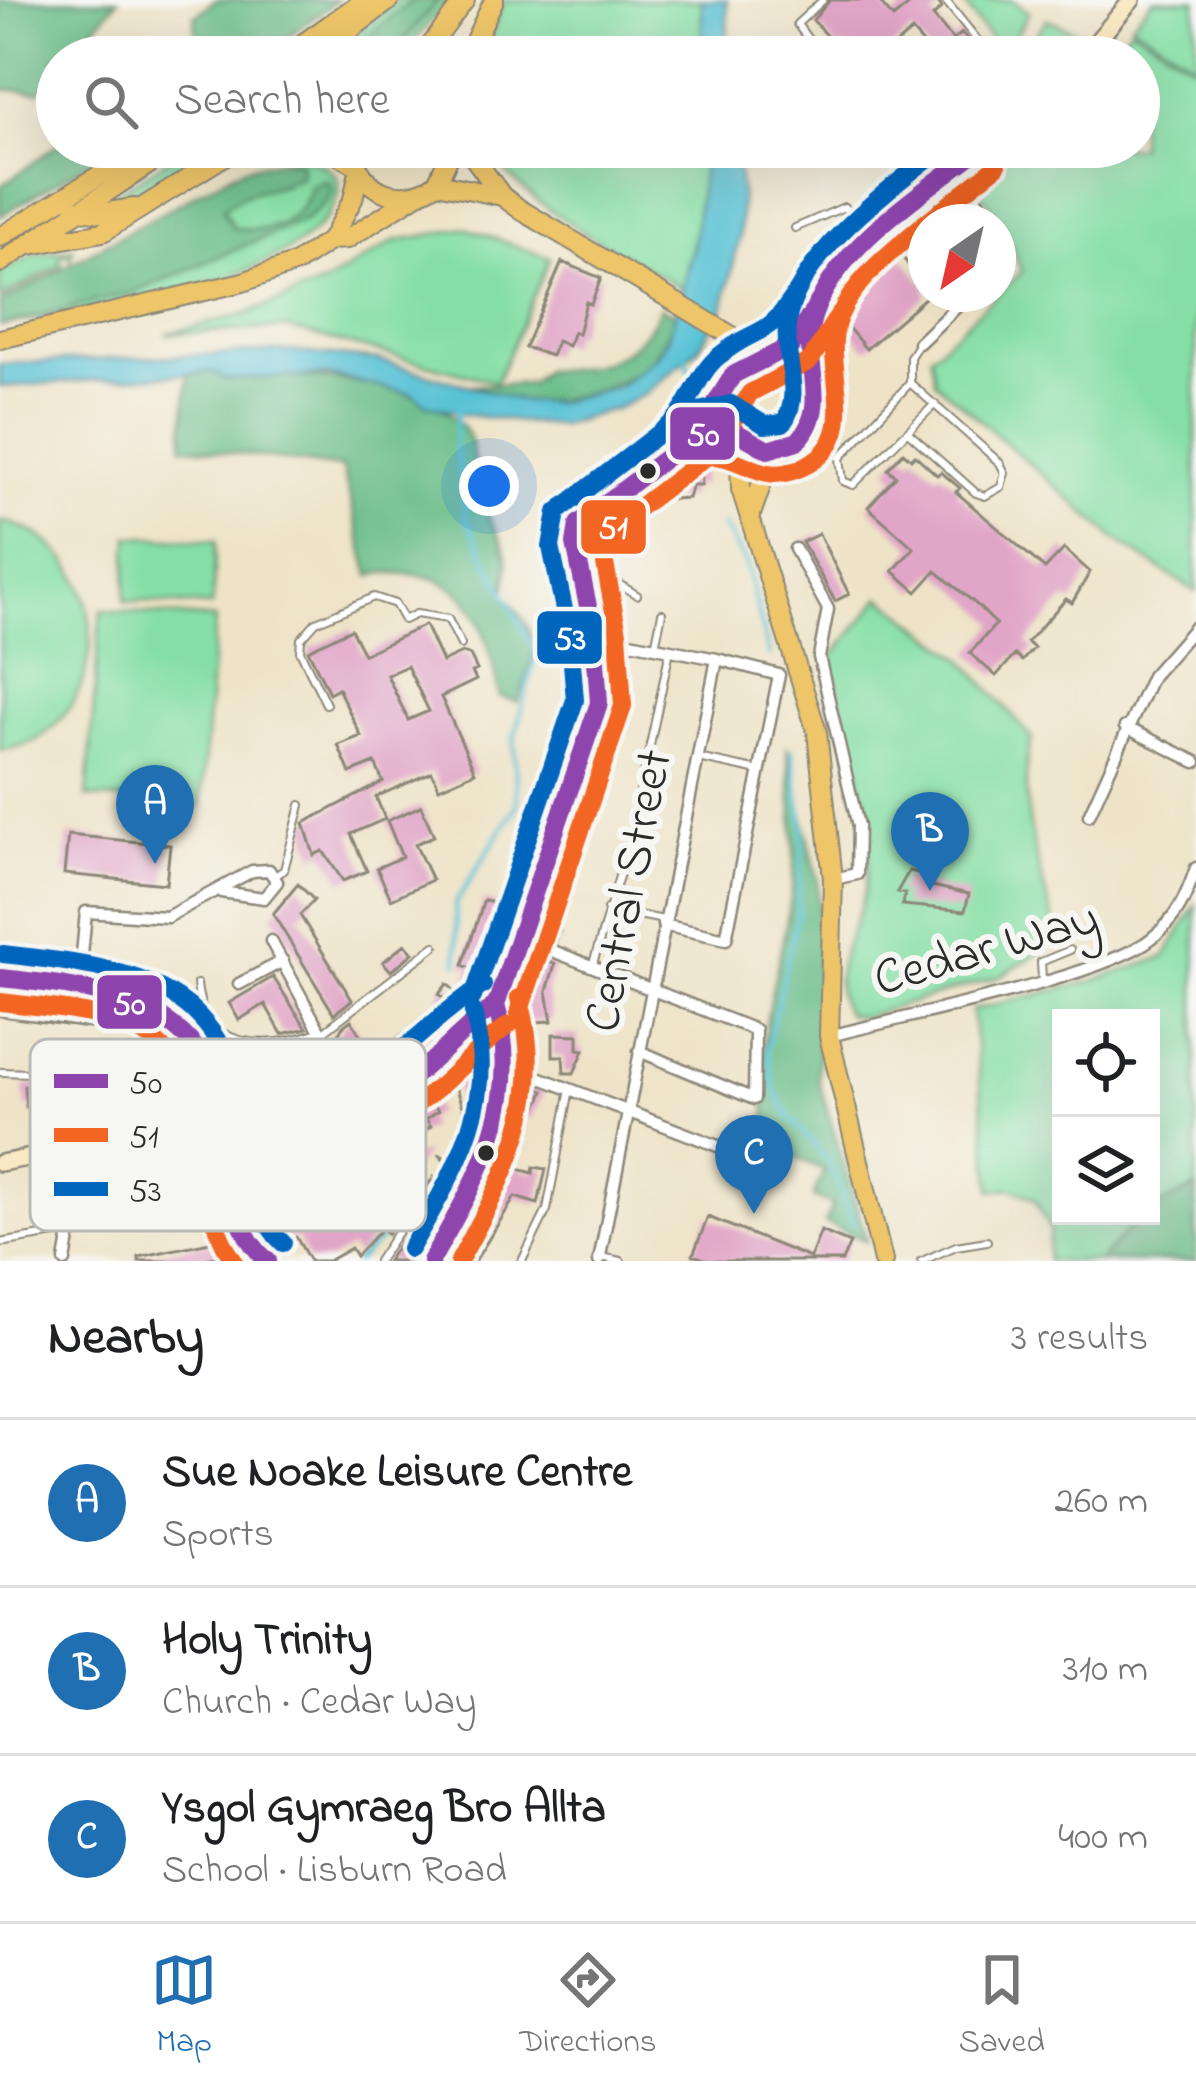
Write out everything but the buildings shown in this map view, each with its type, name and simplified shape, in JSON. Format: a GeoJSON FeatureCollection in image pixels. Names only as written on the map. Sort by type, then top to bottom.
{"type":"FeatureCollection","features":[{"type":"Feature","properties":{"kind":"main road"},"geometry":{"type":"LineString","coordinates":[[313,36],[364,0]]}},
{"type":"Feature","properties":{"kind":"main road"},"geometry":{"type":"LineString","coordinates":[[342,36],[390,0]]}},
{"type":"Feature","properties":{"kind":"main road"},"geometry":{"type":"LineString","coordinates":[[438,36],[465,0]]}},
{"type":"Feature","properties":{"kind":"main road"},"geometry":{"type":"LineString","coordinates":[[477,36],[494,0]]}},
{"type":"Feature","properties":{"kind":"main road"},"geometry":{"type":"LineString","coordinates":[[0,237],[111,168]]}},
{"type":"Feature","properties":{"kind":"main road"},"geometry":{"type":"LineString","coordinates":[[0,263],[143,168]]}},
{"type":"Feature","properties":{"kind":"main road"},"geometry":{"type":"LineString","coordinates":[[25,246],[94,236],[203,168]]}},
{"type":"Feature","properties":{"kind":"main road"},"geometry":{"type":"LineString","coordinates":[[331,240],[353,199],[355,168]]}},
{"type":"Feature","properties":{"kind":"main road"},"geometry":{"type":"LineString","coordinates":[[361,168],[384,193],[418,194]]}},
{"type":"Feature","properties":{"kind":"main road"},"geometry":{"type":"LineString","coordinates":[[0,339],[243,282],[296,263],[437,183],[447,168]]}},
{"type":"Feature","properties":{"kind":"main road"},"geometry":{"type":"LineString","coordinates":[[481,168],[502,196]]}},
{"type":"Feature","properties":{"kind":"main road"},"geometry":{"type":"LineString","coordinates":[[437,183],[502,196],[654,291],[798,368],[814,389],[814,419],[796,443],[783,450],[757,491],[750,517]]}},
{"type":"Feature","properties":{"kind":"main road"},"geometry":{"type":"LineString","coordinates":[[53,204],[78,210],[135,208]]}},
{"type":"Feature","properties":{"kind":"main road"},"geometry":{"type":"LineString","coordinates":[[719,324],[734,355],[722,401],[734,434],[741,489],[817,732],[833,879],[829,1036],[883,1261]]}},
{"type":"Feature","properties":{"kind":"main road"},"geometry":{"type":"LineString","coordinates":[[729,381],[749,362],[772,358]]}},
{"type":"Feature","properties":{"kind":"main road"},"geometry":{"type":"LineString","coordinates":[[734,434],[753,448],[783,450]]}},
{"type":"Feature","properties":{"kind":"street"},"geometry":{"type":"LineString","coordinates":[[1101,36],[1132,0]]}},
{"type":"Feature","properties":{"kind":"street"},"geometry":{"type":"LineString","coordinates":[[772,358],[811,319],[842,269],[956,168]]}},
{"type":"Feature","properties":{"kind":"street"},"geometry":{"type":"LineString","coordinates":[[954,170],[980,204]]}},
{"type":"Feature","properties":{"kind":"street"},"geometry":{"type":"LineString","coordinates":[[919,343],[951,312]]}},
{"type":"Feature","properties":{"kind":"street"},"geometry":{"type":"LineString","coordinates":[[811,319],[814,389]]}},
{"type":"Feature","properties":{"kind":"street"},"geometry":{"type":"LineString","coordinates":[[426,1066],[496,1005],[592,731],[599,684],[594,635],[574,544],[578,524],[696,435],[729,381]]}},
{"type":"Feature","properties":{"kind":"street"},"geometry":{"type":"LineString","coordinates":[[696,435],[734,434]]}},
{"type":"Feature","properties":{"kind":"street"},"geometry":{"type":"LineString","coordinates":[[796,549],[828,609],[819,657],[858,826],[857,874],[833,879]]}},
{"type":"Feature","properties":{"kind":"street"},"geometry":{"type":"LineString","coordinates":[[1089,815],[1152,676],[1196,626]]}},
{"type":"Feature","properties":{"kind":"street"},"geometry":{"type":"LineString","coordinates":[[594,635],[779,675],[726,939],[663,923]]}},
{"type":"Feature","properties":{"kind":"street","name":"Central Street"},"geometry":{"type":"LineString","coordinates":[[599,1259],[716,659]]}},
{"type":"Feature","properties":{"kind":"street"},"geometry":{"type":"LineString","coordinates":[[1125,727],[1196,762]]}},
{"type":"Feature","properties":{"kind":"street","name":"Cedar Way"},"geometry":{"type":"LineString","coordinates":[[829,1036],[1042,980],[1149,941],[1184,905],[1196,868]]}},
{"type":"Feature","properties":{"kind":"street"},"geometry":{"type":"LineString","coordinates":[[79,987],[86,912],[167,917],[252,872],[265,869],[275,875],[276,888],[264,898],[221,892]]}},
{"type":"Feature","properties":{"kind":"street"},"geometry":{"type":"LineString","coordinates":[[517,937],[755,1030],[754,1099],[639,1051]]}},
{"type":"Feature","properties":{"kind":"street"},"geometry":{"type":"LineString","coordinates":[[271,941],[327,1039]]}},
{"type":"Feature","properties":{"kind":"street"},"geometry":{"type":"LineString","coordinates":[[239,984],[283,961]]}},
{"type":"Feature","properties":{"kind":"street"},"geometry":{"type":"LineString","coordinates":[[0,978],[79,987],[141,1002],[185,1039]]}},
{"type":"Feature","properties":{"kind":"street"},"geometry":{"type":"LineString","coordinates":[[431,1261],[487,1166],[507,1065],[505,1033],[496,1005]]}},
{"type":"Feature","properties":{"kind":"street"},"geometry":{"type":"LineString","coordinates":[[507,1065],[723,1148]]}},
{"type":"Feature","properties":{"kind":"street"},"geometry":{"type":"LineString","coordinates":[[0,1163],[30,1158]]}},
{"type":"Feature","properties":{"kind":"street"},"geometry":{"type":"LineString","coordinates":[[65,1261],[69,1231]]}},
{"type":"Feature","properties":{"kind":"street"},"geometry":{"type":"LineString","coordinates":[[239,1261],[262,1256]]}},
{"type":"Feature","properties":{"kind":"lane"},"geometry":{"type":"LineString","coordinates":[[806,36],[797,24],[823,0]]}},
{"type":"Feature","properties":{"kind":"lane"},"geometry":{"type":"LineString","coordinates":[[945,0],[974,36]]}},
{"type":"Feature","properties":{"kind":"lane"},"geometry":{"type":"LineString","coordinates":[[795,228],[844,207],[876,239]]}},
{"type":"Feature","properties":{"kind":"lane"},"geometry":{"type":"LineString","coordinates":[[919,343],[910,357],[910,383],[840,458],[843,481],[853,485],[935,404]]}},
{"type":"Feature","properties":{"kind":"lane"},"geometry":{"type":"LineString","coordinates":[[909,433],[976,493],[993,494],[1001,487],[1005,472],[1000,463],[910,383]]}},
{"type":"Feature","properties":{"kind":"lane"},"geometry":{"type":"LineString","coordinates":[[582,582],[607,577],[637,595]]}},
{"type":"Feature","properties":{"kind":"lane"},"geometry":{"type":"LineString","coordinates":[[326,704],[300,651],[301,639],[316,622],[374,597],[395,604],[404,620],[416,614],[448,619],[461,645]]}},
{"type":"Feature","properties":{"kind":"lane"},"geometry":{"type":"LineString","coordinates":[[655,647],[662,614]]}},
{"type":"Feature","properties":{"kind":"lane"},"geometry":{"type":"LineString","coordinates":[[592,967],[631,836],[670,650]]}},
{"type":"Feature","properties":{"kind":"lane"},"geometry":{"type":"LineString","coordinates":[[697,758],[759,771]]}},
{"type":"Feature","properties":{"kind":"lane"},"geometry":{"type":"LineString","coordinates":[[275,875],[284,870],[301,805]]}},
{"type":"Feature","properties":{"kind":"lane"},"geometry":{"type":"LineString","coordinates":[[607,909],[663,923]]}},
{"type":"Feature","properties":{"kind":"lane"},"geometry":{"type":"LineString","coordinates":[[291,1039],[323,1032],[435,946]]}},
{"type":"Feature","properties":{"kind":"lane"},"geometry":{"type":"LineString","coordinates":[[1042,980],[1040,962],[1070,950]]}},
{"type":"Feature","properties":{"kind":"lane"},"geometry":{"type":"LineString","coordinates":[[196,984],[198,1001],[226,1039]]}},
{"type":"Feature","properties":{"kind":"lane"},"geometry":{"type":"LineString","coordinates":[[0,1072],[30,1072]]}},
{"type":"Feature","properties":{"kind":"lane"},"geometry":{"type":"LineString","coordinates":[[522,1261],[547,1210],[570,1089]]}},
{"type":"Feature","properties":{"kind":"lane"},"geometry":{"type":"LineString","coordinates":[[426,1217],[448,1231]]}},
{"type":"Feature","properties":{"kind":"lane"},"geometry":{"type":"LineString","coordinates":[[0,1254],[1,1243],[69,1231]]}},
{"type":"Feature","properties":{"kind":"lane"},"geometry":{"type":"LineString","coordinates":[[378,1261],[398,1231]]}},
{"type":"Feature","properties":{"kind":"lane"},"geometry":{"type":"LineString","coordinates":[[922,1261],[956,1246],[987,1241]]}},
{"type":"Feature","properties":{"kind":"lane"},"geometry":{"type":"LineString","coordinates":[[599,1259],[621,1261]]}},
{"type":"Feature","properties":{"kind":"green space"},"geometry":{"type":"Polygon","coordinates":[[[0,0],[118,0],[87,36],[36,36],[36,92],[0,89],[0,0]]]}},
{"type":"Feature","properties":{"kind":"green space"},"geometry":{"type":"Polygon","coordinates":[[[215,0],[338,0],[289,36],[196,36],[195,16],[215,0]]]}},
{"type":"Feature","properties":{"kind":"green space"},"geometry":{"type":"Polygon","coordinates":[[[398,0],[413,0],[371,36],[351,36],[398,0]]]}},
{"type":"Feature","properties":{"kind":"green space"},"geometry":{"type":"Polygon","coordinates":[[[413,0],[439,0],[407,36],[368,36],[413,0]]]}},
{"type":"Feature","properties":{"kind":"green space"},"geometry":{"type":"Polygon","coordinates":[[[439,0],[448,0],[418,36],[407,36],[439,0]]]}},
{"type":"Feature","properties":{"kind":"green space"},"geometry":{"type":"Polygon","coordinates":[[[504,0],[702,0],[702,36],[491,36],[504,0]]]}},
{"type":"Feature","properties":{"kind":"green space"},"geometry":{"type":"Polygon","coordinates":[[[961,0],[1011,0],[1029,12],[1018,36],[988,36],[961,0]]]}},
{"type":"Feature","properties":{"kind":"green space"},"geometry":{"type":"Polygon","coordinates":[[[1153,0],[1196,0],[1196,64],[1160,42],[1160,36],[1150,36],[1131,24],[1153,0]]]}},
{"type":"Feature","properties":{"kind":"green space"},"geometry":{"type":"Polygon","coordinates":[[[1047,19],[1087,36],[1035,36],[1047,19]]]}},
{"type":"Feature","properties":{"kind":"green space"},"geometry":{"type":"Polygon","coordinates":[[[1131,27],[1146,36],[1123,36],[1131,27]]]}},
{"type":"Feature","properties":{"kind":"green space"},"geometry":{"type":"Polygon","coordinates":[[[1160,45],[1196,67],[1196,592],[1119,542],[935,381],[931,355],[978,312],[1016,312],[1016,277],[1022,272],[1016,257],[1016,204],[989,204],[968,177],[978,168],[1160,168],[1160,45]]]}},
{"type":"Feature","properties":{"kind":"green space"},"geometry":{"type":"Polygon","coordinates":[[[36,160],[36,168],[80,168],[0,216],[0,187],[36,160]]]}},
{"type":"Feature","properties":{"kind":"green space"},"geometry":{"type":"Polygon","coordinates":[[[156,168],[180,168],[122,203],[97,206],[156,168]]]}},
{"type":"Feature","properties":{"kind":"green space"},"geometry":{"type":"Polygon","coordinates":[[[243,168],[301,168],[300,177],[244,195],[223,209],[233,228],[281,224],[299,209],[311,186],[326,180],[332,187],[327,201],[307,219],[138,291],[0,326],[0,303],[243,168]]]}},
{"type":"Feature","properties":{"kind":"green space"},"geometry":{"type":"Polygon","coordinates":[[[297,168],[326,168],[338,185],[321,224],[288,250],[193,288],[3,325],[138,291],[307,219],[311,186],[299,209],[281,224],[233,228],[223,208],[248,189],[285,185],[297,168]]]}},
{"type":"Feature","properties":{"kind":"green space"},"geometry":{"type":"Polygon","coordinates":[[[704,168],[703,200],[682,288],[550,209],[504,170],[704,168]]]}},
{"type":"Feature","properties":{"kind":"green space"},"geometry":{"type":"Polygon","coordinates":[[[466,228],[550,258],[496,382],[286,328],[165,334],[246,314],[324,284],[395,241],[466,228]]]}},
{"type":"Feature","properties":{"kind":"green space"},"geometry":{"type":"Polygon","coordinates":[[[73,249],[70,258],[66,253],[59,258],[62,264],[0,298],[0,272],[35,255],[73,249]]]}},
{"type":"Feature","properties":{"kind":"green space"},"geometry":{"type":"Polygon","coordinates":[[[661,307],[675,315],[661,348],[640,370],[613,384],[537,402],[467,386],[531,383],[544,370],[613,358],[640,339],[661,307]]]}},
{"type":"Feature","properties":{"kind":"green space"},"geometry":{"type":"Polygon","coordinates":[[[188,374],[354,382],[392,389],[452,416],[469,438],[481,500],[506,554],[504,594],[530,634],[532,657],[518,702],[500,697],[476,615],[451,587],[407,574],[370,576],[342,468],[183,446],[188,374]]]}},
{"type":"Feature","properties":{"kind":"green space"},"geometry":{"type":"Polygon","coordinates":[[[0,521],[35,534],[62,555],[80,584],[89,617],[90,651],[81,685],[63,715],[32,742],[0,751],[0,521]]]}},
{"type":"Feature","properties":{"kind":"green space"},"geometry":{"type":"Polygon","coordinates":[[[129,536],[216,541],[212,606],[125,601],[129,536]]]}},
{"type":"Feature","properties":{"kind":"green space"},"geometry":{"type":"Polygon","coordinates":[[[881,597],[962,658],[1032,738],[1027,760],[1028,812],[1038,867],[1060,940],[998,977],[862,1017],[847,1014],[838,984],[843,952],[865,891],[868,835],[859,775],[829,661],[881,597]]]}},
{"type":"Feature","properties":{"kind":"green space"},"geometry":{"type":"Polygon","coordinates":[[[101,610],[215,619],[201,806],[87,797],[101,610]]]}},
{"type":"Feature","properties":{"kind":"green space"},"geometry":{"type":"Polygon","coordinates":[[[787,746],[818,881],[818,1079],[867,1241],[825,1223],[832,1205],[813,1197],[824,1170],[773,1147],[779,1128],[768,1123],[764,1039],[794,864],[787,746]]]}},
{"type":"Feature","properties":{"kind":"green space"},"geometry":{"type":"Polygon","coordinates":[[[1196,905],[1196,1188],[1160,1206],[1160,1009],[1052,1009],[1052,1225],[1133,1225],[1099,1261],[1047,1261],[1050,1230],[1035,1199],[1011,1188],[992,1191],[972,1010],[1093,981],[1165,957],[1196,905]]]}},
{"type":"Feature","properties":{"kind":"green space"},"geometry":{"type":"Polygon","coordinates":[[[1196,1188],[1196,1261],[1099,1261],[1133,1225],[1160,1225],[1160,1206],[1196,1188]]]}},
{"type":"Feature","properties":{"kind":"water"},"geometry":{"type":"Polygon","coordinates":[[[702,0],[727,0],[728,36],[702,36],[702,0]]]}},
{"type":"Feature","properties":{"kind":"water"},"geometry":{"type":"Polygon","coordinates":[[[703,168],[737,168],[740,235],[723,309],[697,350],[645,394],[561,425],[468,415],[426,404],[412,394],[328,375],[227,380],[213,372],[0,387],[0,364],[289,351],[378,360],[522,401],[556,402],[619,386],[657,356],[669,336],[693,249],[703,168]]]}},
{"type":"Feature","properties":{"kind":"waterway"},"geometry":{"type":"LineString","coordinates":[[686,356],[697,397]]}},
{"type":"Feature","properties":{"kind":"waterway"},"geometry":{"type":"LineString","coordinates":[[458,409],[455,443],[466,519],[536,654],[514,738],[517,805],[455,904],[458,963]]}},
{"type":"Feature","properties":{"kind":"waterway"},"geometry":{"type":"LineString","coordinates":[[723,525],[746,564],[769,655]]}},
{"type":"Feature","properties":{"kind":"waterway"},"geometry":{"type":"LineString","coordinates":[[792,751],[804,829],[797,918],[767,1048],[774,1088],[789,1116],[827,1159],[854,1225]]}},
{"type":"Feature","properties":{"kind":"waterway"},"geometry":{"type":"LineString","coordinates":[[356,1261],[390,1231]]}},
{"type":"Feature","properties":{"kind":"transit line","name":"53"},"geometry":{"type":"LineString","coordinates":[[473,997],[575,700],[570,638],[551,547],[557,512],[684,414],[731,404],[765,425],[783,423],[792,400],[787,324],[794,298],[827,248],[916,168]]}},
{"type":"Feature","properties":{"kind":"transit line","name":"50"},"geometry":{"type":"LineString","coordinates":[[496,1005],[599,703],[594,635],[575,544],[578,524],[696,435],[729,428],[768,450],[798,441],[813,412],[810,333],[825,291],[862,243],[954,168]]}},
{"type":"Feature","properties":{"kind":"transit line","name":"51"},"geometry":{"type":"LineString","coordinates":[[949,204],[994,168]]}},
{"type":"Feature","properties":{"kind":"transit line","name":"51"},"geometry":{"type":"LineString","coordinates":[[519,1013],[623,706],[618,633],[600,537],[706,457],[727,458],[780,474],[817,459],[831,442],[837,423],[834,337],[839,317],[865,277],[908,238]]}},
{"type":"Feature","properties":{"kind":"transit line","name":"53"},"geometry":{"type":"LineString","coordinates":[[667,427],[711,363],[769,325],[799,288]]}},
{"type":"Feature","properties":{"kind":"transit line","name":"50"},"geometry":{"type":"LineString","coordinates":[[681,446],[696,435],[733,375],[792,345],[819,301]]}},
{"type":"Feature","properties":{"kind":"transit line","name":"51"},"geometry":{"type":"LineString","coordinates":[[695,465],[715,450],[750,393],[810,361],[839,314]]}},
{"type":"Feature","properties":{"kind":"transit line","name":"53"},"geometry":{"type":"LineString","coordinates":[[3,954],[105,969],[145,981],[178,999],[206,1023],[216,1039]]}},
{"type":"Feature","properties":{"kind":"transit line","name":"50"},"geometry":{"type":"LineString","coordinates":[[0,978],[65,986],[128,1001],[156,1014],[187,1039]]}},
{"type":"Feature","properties":{"kind":"transit line","name":"53"},"geometry":{"type":"LineString","coordinates":[[415,1039],[483,985]]}},
{"type":"Feature","properties":{"kind":"transit line","name":"51"},"geometry":{"type":"LineString","coordinates":[[459,1261],[507,1166],[526,1102],[527,1034],[519,998]]}},
{"type":"Feature","properties":{"kind":"transit line","name":"51"},"geometry":{"type":"LineString","coordinates":[[0,1002],[113,1020],[149,1039]]}},
{"type":"Feature","properties":{"kind":"transit line","name":"50"},"geometry":{"type":"LineString","coordinates":[[426,1066],[496,1005]]}},
{"type":"Feature","properties":{"kind":"transit line","name":"50"},"geometry":{"type":"LineString","coordinates":[[431,1261],[479,1169],[500,1107],[505,1074],[496,1005]]}},
{"type":"Feature","properties":{"kind":"transit line","name":"53"},"geometry":{"type":"LineString","coordinates":[[426,1221],[456,1164],[476,1106],[480,1044],[473,1012]]}},
{"type":"Feature","properties":{"kind":"transit line","name":"51"},"geometry":{"type":"LineString","coordinates":[[426,1096],[509,1025]]}},
{"type":"Feature","properties":{"kind":"transit line","name":"51"},"geometry":{"type":"LineString","coordinates":[[219,1231],[234,1261]]}},
{"type":"Feature","properties":{"kind":"transit line","name":"50"},"geometry":{"type":"LineString","coordinates":[[245,1231],[268,1261]]}},
{"type":"Feature","properties":{"kind":"transit line","name":"53"},"geometry":{"type":"LineString","coordinates":[[273,1231],[283,1243]]}},
{"type":"Feature","properties":{"kind":"transit line","name":"53"},"geometry":{"type":"LineString","coordinates":[[410,1249],[420,1231]]}},
{"type":"Feature","properties":{"kind":"place","name":"Sue Noake Leisure Centre"},"geometry":{"type":"Point","coordinates":[155,864]}},
{"type":"Feature","properties":{"kind":"place","name":"Holy Trinity"},"geometry":{"type":"Point","coordinates":[930,891]}},
{"type":"Feature","properties":{"kind":"place","name":"Ysgol Gymraeg Bro Allta"},"geometry":{"type":"Point","coordinates":[754,1214]}}]}
